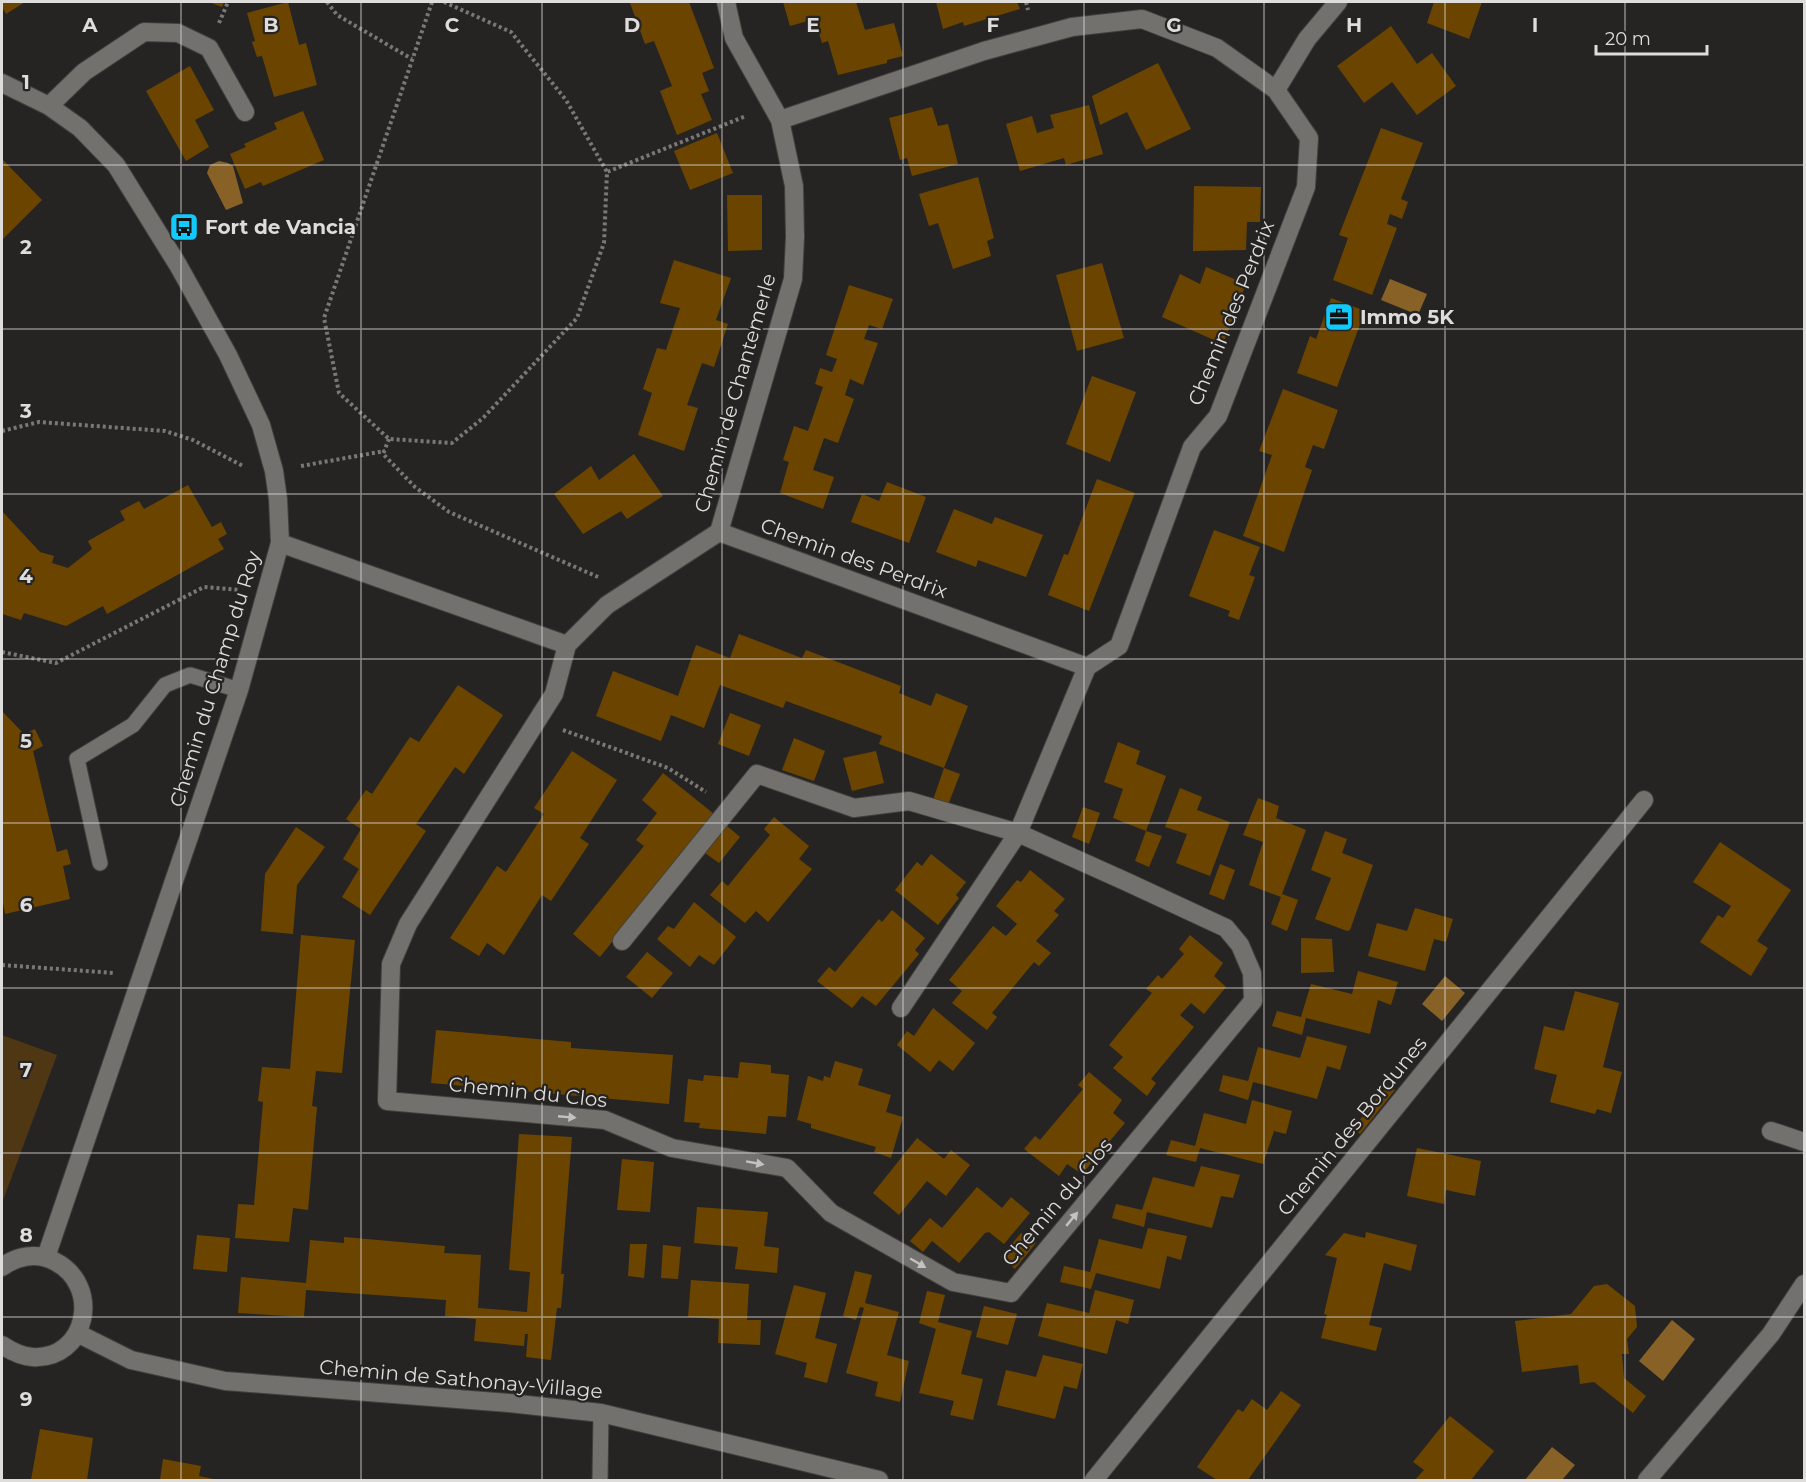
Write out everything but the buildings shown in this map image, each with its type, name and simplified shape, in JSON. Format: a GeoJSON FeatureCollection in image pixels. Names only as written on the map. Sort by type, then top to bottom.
{"type":"FeatureCollection","features":[{"type":"Feature","properties":{"kind":"street","name":"Chemin de Chantemerle"},"geometry":{"type":"LineString","coordinates":[[567,645],[607,605],[719,532],[792,279],[795,237],[794,186],[776,113],[734,38],[726,2]]}},
{"type":"Feature","properties":{"kind":"street"},"geometry":{"type":"LineString","coordinates":[[1276,90],[1307,39],[1338,2]]}},
{"type":"Feature","properties":{"kind":"street","name":"Chemin des Perdrix"},"geometry":{"type":"LineString","coordinates":[[719,532],[1087,668],[1119,646],[1192,447],[1218,416],[1306,187],[1310,138],[1276,90],[1217,48],[1142,19],[1072,27],[776,113]]}},
{"type":"Feature","properties":{"kind":"street"},"geometry":{"type":"LineString","coordinates":[[49,106],[84,72],[144,32],[155,32],[178,33],[209,48],[245,112]]}},
{"type":"Feature","properties":{"kind":"street","name":"Chemin du Champ du Roy"},"geometry":{"type":"LineString","coordinates":[[2,83],[49,106],[80,129],[116,165],[228,355],[261,425],[279,499],[280,543],[239,690],[46,1257]]}},
{"type":"Feature","properties":{"kind":"street"},"geometry":{"type":"LineString","coordinates":[[280,543],[567,645]]}},
{"type":"Feature","properties":{"kind":"street","name":"Chemin du Clos"},"geometry":{"type":"LineString","coordinates":[[567,645],[554,694],[408,924],[392,964],[387,1101],[605,1120],[672,1148],[787,1168],[831,1213],[953,1282],[1011,1293],[1253,1001],[1252,973],[1240,945],[1226,928],[1018,833],[909,801],[854,808],[757,774],[622,941]]}},
{"type":"Feature","properties":{"kind":"street"},"geometry":{"type":"LineString","coordinates":[[901,1008],[1018,833],[1087,668]]}},
{"type":"Feature","properties":{"kind":"street","name":"Chemin des Bordunes"},"geometry":{"type":"LineString","coordinates":[[1094,1480],[1644,800]]}},
{"type":"Feature","properties":{"kind":"street"},"geometry":{"type":"LineString","coordinates":[[1771,1131],[1804,1142]]}},
{"type":"Feature","properties":{"kind":"street"},"geometry":{"type":"LineString","coordinates":[[2,1267],[16,1259],[30,1256],[46,1257],[63,1265],[76,1278],[83,1296],[84,1315],[77,1333],[66,1346],[50,1354],[32,1357],[15,1353],[2,1346]]}},
{"type":"Feature","properties":{"kind":"street"},"geometry":{"type":"LineString","coordinates":[[1647,1480],[1771,1334],[1804,1284]]}},
{"type":"Feature","properties":{"kind":"street","name":"Chemin de Sathonay-Village"},"geometry":{"type":"LineString","coordinates":[[77,1333],[131,1360],[225,1381],[509,1403],[601,1413],[879,1480]]}},
{"type":"Feature","properties":{"kind":"lane"},"geometry":{"type":"LineString","coordinates":[[100,863],[77,759],[133,725],[165,685],[190,675],[239,690]]}},
{"type":"Feature","properties":{"kind":"lane"},"geometry":{"type":"LineString","coordinates":[[600,1480],[601,1413]]}},
{"type":"Feature","properties":{"kind":"path"},"geometry":{"type":"LineString","coordinates":[[327,2],[337,15],[412,59]]}},
{"type":"Feature","properties":{"kind":"path"},"geometry":{"type":"LineString","coordinates":[[432,2],[324,318],[339,393],[389,440],[452,443],[483,418],[577,318],[604,243],[607,172],[567,100],[511,32],[444,2]]}},
{"type":"Feature","properties":{"kind":"path"},"geometry":{"type":"LineString","coordinates":[[607,172],[776,113]]}},
{"type":"Feature","properties":{"kind":"path"},"geometry":{"type":"LineString","coordinates":[[2,431],[39,422],[165,431],[193,440],[241,466],[274,471],[385,450]]}},
{"type":"Feature","properties":{"kind":"path"},"geometry":{"type":"LineString","coordinates":[[389,440],[383,454],[415,487],[449,512],[629,591]]}},
{"type":"Feature","properties":{"kind":"path"},"geometry":{"type":"LineString","coordinates":[[2,652],[56,663],[204,587],[225,589]]}},
{"type":"Feature","properties":{"kind":"path"},"geometry":{"type":"LineString","coordinates":[[537,721],[668,768],[730,807]]}},
{"type":"Feature","properties":{"kind":"path"},"geometry":{"type":"LineString","coordinates":[[2,965],[121,974],[141,981]]}},
{"type":"Feature","properties":{"kind":"shaded area"},"geometry":{"type":"Polygon","coordinates":[[[219,161],[233,166],[243,203],[226,210],[207,173],[210,165],[219,161]]]}},
{"type":"Feature","properties":{"kind":"shaded area"},"geometry":{"type":"Polygon","coordinates":[[[1390,279],[1427,294],[1418,315],[1381,300],[1390,279]]]}},
{"type":"Feature","properties":{"kind":"shaded area"},"geometry":{"type":"Polygon","coordinates":[[[1445,976],[1465,993],[1442,1021],[1422,1004],[1445,976]]]}},
{"type":"Feature","properties":{"kind":"shaded area"},"geometry":{"type":"Polygon","coordinates":[[[2,1035],[57,1055],[2,1203],[2,1035]]]}},
{"type":"Feature","properties":{"kind":"shaded area"},"geometry":{"type":"Polygon","coordinates":[[[1672,1320],[1695,1339],[1663,1381],[1639,1361],[1672,1320]]]}},
{"type":"Feature","properties":{"kind":"shaded area"},"geometry":{"type":"Polygon","coordinates":[[[1552,1447],[1575,1465],[1562,1480],[1525,1480],[1552,1447]]]}},
{"type":"Feature","properties":{"kind":"place","name":"Fort de Vancia"},"geometry":{"type":"Point","coordinates":[184,227]}},
{"type":"Feature","properties":{"kind":"place","name":"Immo 5K"},"geometry":{"type":"Point","coordinates":[1339,317]}}]}
